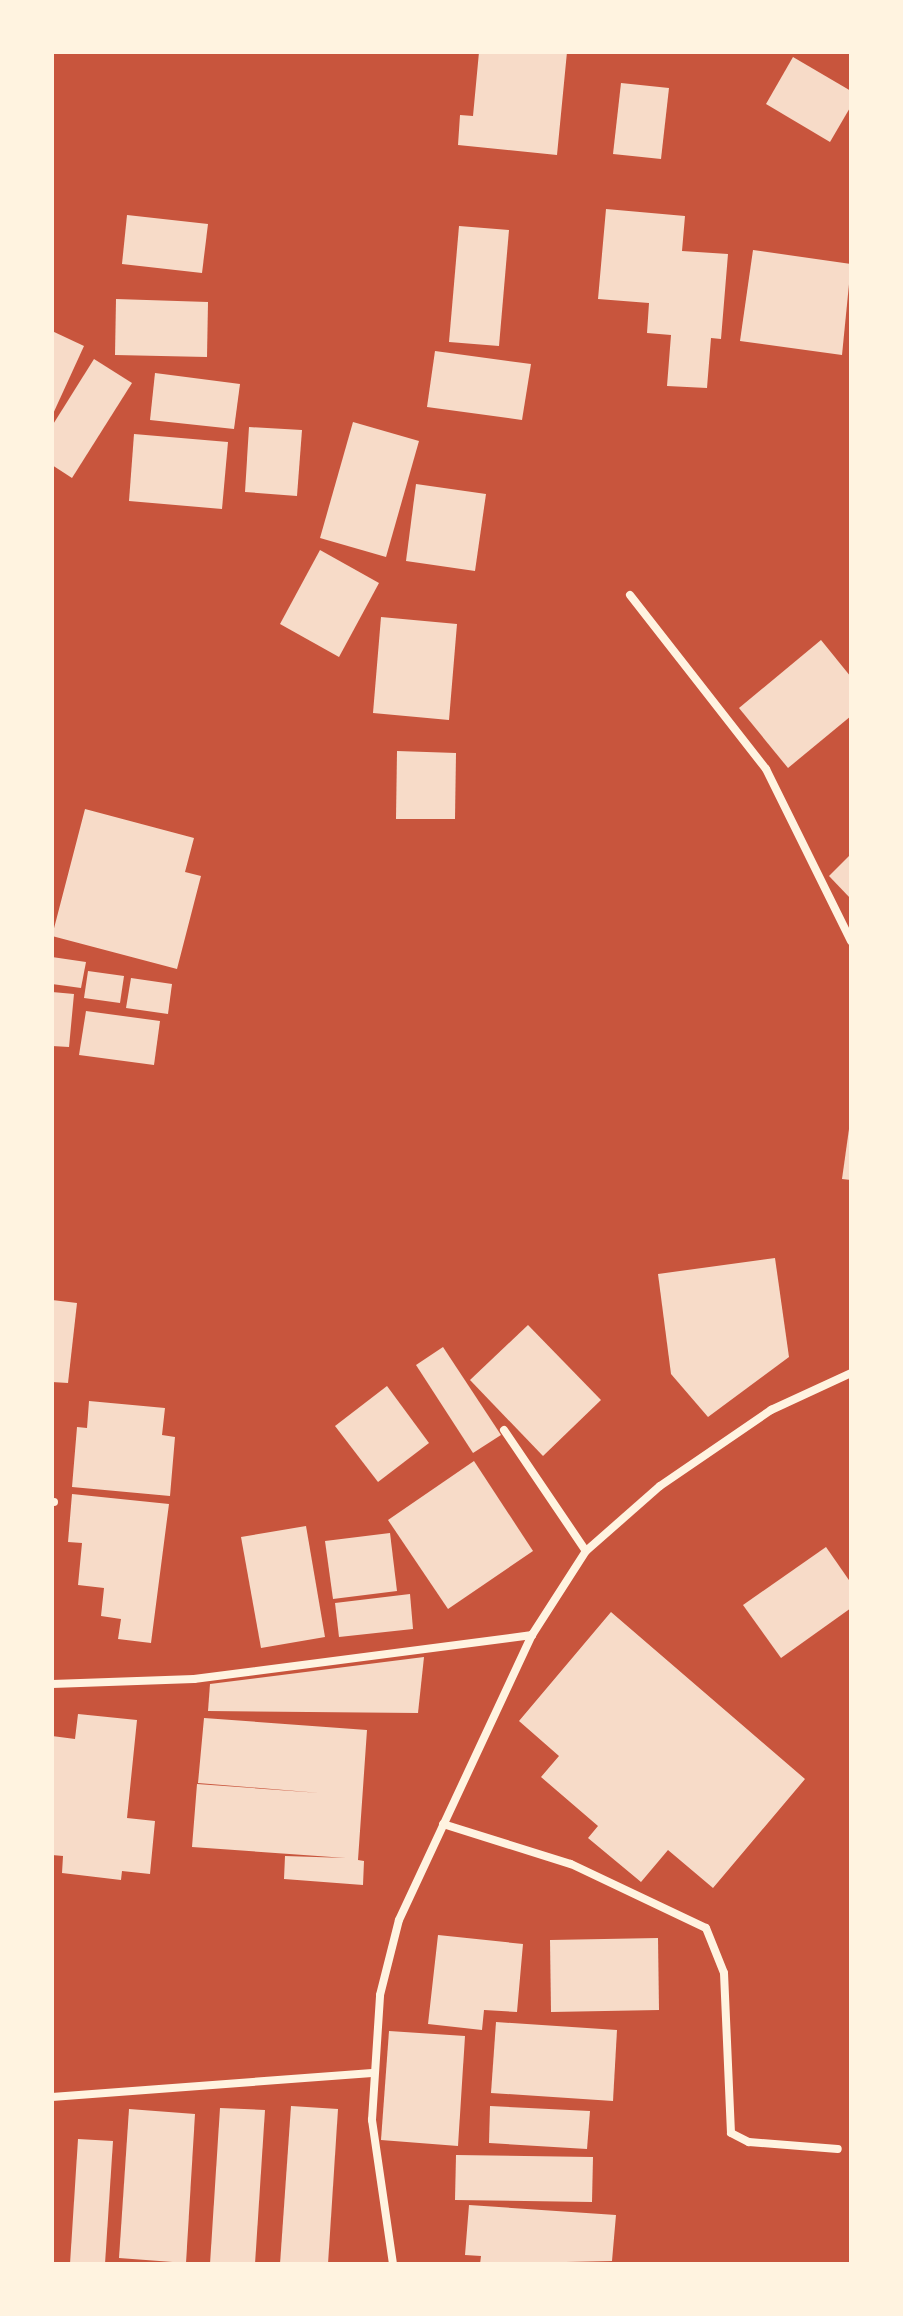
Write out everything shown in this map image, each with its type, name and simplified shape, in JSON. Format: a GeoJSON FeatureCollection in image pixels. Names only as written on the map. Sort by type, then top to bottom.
{"type":"FeatureCollection","features":[{"type":"Feature","properties":{"kind":"street"},"geometry":{"type":"LineString","coordinates":[[630,595],[766,769],[851,941]]}},
{"type":"Feature","properties":{"kind":"street"},"geometry":{"type":"LineString","coordinates":[[393,2264],[380,2200],[372,2073],[380,1995],[399,1920],[532,1635],[586,1551],[660,1486],[771,1410],[851,1373]]}},
{"type":"Feature","properties":{"kind":"street"},"geometry":{"type":"LineString","coordinates":[[504,1430],[586,1551]]}},
{"type":"Feature","properties":{"kind":"street"},"geometry":{"type":"LineString","coordinates":[[52,1684],[194,1679],[532,1635]]}},
{"type":"Feature","properties":{"kind":"street"},"geometry":{"type":"LineString","coordinates":[[443,1824],[571,1864],[672,1906],[706,1928],[724,1973],[731,2133],[749,2142],[838,2149]]}},
{"type":"Feature","properties":{"kind":"street"},"geometry":{"type":"LineString","coordinates":[[52,2097],[372,2073]]}},
{"type":"Feature","properties":{"kind":"building"},"geometry":{"type":"Polygon","coordinates":[[[479,52],[567,52],[557,155],[458,145],[460,115],[473,116],[479,52]]]}},
{"type":"Feature","properties":{"kind":"building"},"geometry":{"type":"Polygon","coordinates":[[[793,57],[851,91],[851,106],[830,142],[766,104],[793,57]]]}},
{"type":"Feature","properties":{"kind":"building"},"geometry":{"type":"Polygon","coordinates":[[[621,83],[669,88],[661,159],[613,154],[621,83]]]}},
{"type":"Feature","properties":{"kind":"building"},"geometry":{"type":"Polygon","coordinates":[[[606,209],[685,216],[682,251],[728,254],[721,339],[711,338],[707,388],[667,386],[671,335],[647,333],[649,303],[598,299],[606,209]]]}},
{"type":"Feature","properties":{"kind":"building"},"geometry":{"type":"Polygon","coordinates":[[[127,215],[208,224],[202,273],[122,264],[127,215]]]}},
{"type":"Feature","properties":{"kind":"building"},"geometry":{"type":"Polygon","coordinates":[[[459,226],[509,230],[499,346],[449,342],[459,226]]]}},
{"type":"Feature","properties":{"kind":"building"},"geometry":{"type":"Polygon","coordinates":[[[753,250],[851,264],[842,355],[740,341],[753,250]]]}},
{"type":"Feature","properties":{"kind":"building"},"geometry":{"type":"Polygon","coordinates":[[[116,299],[208,302],[207,357],[115,355],[116,299]]]}},
{"type":"Feature","properties":{"kind":"building"},"geometry":{"type":"Polygon","coordinates":[[[52,331],[84,346],[52,416],[52,331]]]}},
{"type":"Feature","properties":{"kind":"building"},"geometry":{"type":"Polygon","coordinates":[[[435,351],[531,364],[522,420],[427,407],[435,351]]]}},
{"type":"Feature","properties":{"kind":"building"},"geometry":{"type":"Polygon","coordinates":[[[94,359],[132,383],[72,478],[52,465],[52,426],[94,359]]]}},
{"type":"Feature","properties":{"kind":"building"},"geometry":{"type":"Polygon","coordinates":[[[155,373],[240,384],[234,429],[150,420],[155,373]]]}},
{"type":"Feature","properties":{"kind":"building"},"geometry":{"type":"Polygon","coordinates":[[[353,422],[419,441],[386,557],[320,538],[353,422]]]}},
{"type":"Feature","properties":{"kind":"building"},"geometry":{"type":"Polygon","coordinates":[[[249,427],[302,430],[297,496],[245,492],[249,427]]]}},
{"type":"Feature","properties":{"kind":"building"},"geometry":{"type":"Polygon","coordinates":[[[134,434],[228,442],[222,509],[129,501],[134,434]]]}},
{"type":"Feature","properties":{"kind":"building"},"geometry":{"type":"Polygon","coordinates":[[[416,484],[486,494],[475,571],[406,561],[416,484]]]}},
{"type":"Feature","properties":{"kind":"building"},"geometry":{"type":"Polygon","coordinates":[[[320,550],[379,583],[339,657],[280,624],[320,550]]]}},
{"type":"Feature","properties":{"kind":"building"},"geometry":{"type":"Polygon","coordinates":[[[381,617],[457,624],[449,720],[373,713],[381,617]]]}},
{"type":"Feature","properties":{"kind":"building"},"geometry":{"type":"Polygon","coordinates":[[[821,640],[851,677],[851,716],[788,768],[739,708],[821,640]]]}},
{"type":"Feature","properties":{"kind":"building"},"geometry":{"type":"Polygon","coordinates":[[[397,751],[456,753],[455,819],[396,819],[397,751]]]}},
{"type":"Feature","properties":{"kind":"building"},"geometry":{"type":"Polygon","coordinates":[[[85,809],[194,838],[185,872],[201,876],[177,969],[52,936],[85,809]]]}},
{"type":"Feature","properties":{"kind":"building"},"geometry":{"type":"Polygon","coordinates":[[[851,854],[851,899],[829,876],[851,854]]]}},
{"type":"Feature","properties":{"kind":"building"},"geometry":{"type":"Polygon","coordinates":[[[52,957],[86,962],[81,988],[52,984],[52,957]]]}},
{"type":"Feature","properties":{"kind":"building"},"geometry":{"type":"Polygon","coordinates":[[[88,971],[124,976],[120,1003],[84,998],[88,971]]]}},
{"type":"Feature","properties":{"kind":"building"},"geometry":{"type":"Polygon","coordinates":[[[131,978],[172,984],[168,1014],[126,1008],[131,978]]]}},
{"type":"Feature","properties":{"kind":"building"},"geometry":{"type":"Polygon","coordinates":[[[52,992],[74,994],[69,1047],[52,1046],[52,992]]]}},
{"type":"Feature","properties":{"kind":"building"},"geometry":{"type":"Polygon","coordinates":[[[86,1011],[160,1021],[154,1065],[79,1055],[86,1011]]]}},
{"type":"Feature","properties":{"kind":"building"},"geometry":{"type":"Polygon","coordinates":[[[851,1129],[851,1180],[842,1179],[851,1129]]]}},
{"type":"Feature","properties":{"kind":"building"},"geometry":{"type":"Polygon","coordinates":[[[775,1258],[789,1357],[708,1417],[671,1374],[658,1274],[775,1258]]]}},
{"type":"Feature","properties":{"kind":"building"},"geometry":{"type":"Polygon","coordinates":[[[52,1300],[77,1303],[68,1383],[52,1382],[52,1300]]]}},
{"type":"Feature","properties":{"kind":"building"},"geometry":{"type":"Polygon","coordinates":[[[528,1325],[601,1400],[543,1456],[470,1380],[528,1325]]]}},
{"type":"Feature","properties":{"kind":"building"},"geometry":{"type":"Polygon","coordinates":[[[443,1347],[501,1435],[473,1453],[416,1365],[443,1347]]]}},
{"type":"Feature","properties":{"kind":"building"},"geometry":{"type":"Polygon","coordinates":[[[387,1386],[429,1443],[378,1482],[335,1426],[387,1386]]]}},
{"type":"Feature","properties":{"kind":"building"},"geometry":{"type":"Polygon","coordinates":[[[89,1401],[165,1408],[162,1435],[175,1437],[170,1496],[72,1487],[77,1427],[87,1428],[89,1401]]]}},
{"type":"Feature","properties":{"kind":"building"},"geometry":{"type":"Polygon","coordinates":[[[474,1461],[533,1551],[448,1609],[388,1520],[474,1461]]]}},
{"type":"Feature","properties":{"kind":"building"},"geometry":{"type":"Polygon","coordinates":[[[72,1494],[169,1504],[151,1643],[118,1639],[121,1619],[101,1616],[104,1588],[78,1585],[82,1543],[68,1542],[72,1494]]]}},
{"type":"Feature","properties":{"kind":"building"},"geometry":{"type":"Polygon","coordinates":[[[306,1526],[325,1637],[261,1648],[241,1537],[306,1526]]]}},
{"type":"Feature","properties":{"kind":"building"},"geometry":{"type":"Polygon","coordinates":[[[390,1533],[397,1591],[333,1599],[325,1541],[390,1533]]]}},
{"type":"Feature","properties":{"kind":"building"},"geometry":{"type":"Polygon","coordinates":[[[826,1547],[851,1583],[851,1608],[781,1658],[743,1605],[826,1547]]]}},
{"type":"Feature","properties":{"kind":"building"},"geometry":{"type":"Polygon","coordinates":[[[410,1594],[413,1629],[339,1637],[335,1603],[410,1594]]]}},
{"type":"Feature","properties":{"kind":"building"},"geometry":{"type":"Polygon","coordinates":[[[611,1612],[805,1779],[713,1888],[668,1850],[641,1882],[588,1838],[598,1826],[541,1777],[559,1756],[519,1721],[611,1612]]]}},
{"type":"Feature","properties":{"kind":"building"},"geometry":{"type":"Polygon","coordinates":[[[424,1657],[418,1713],[208,1711],[210,1684],[424,1657]]]}},
{"type":"Feature","properties":{"kind":"building"},"geometry":{"type":"Polygon","coordinates":[[[78,1714],[137,1720],[127,1818],[155,1821],[150,1874],[122,1871],[121,1880],[62,1873],[63,1856],[52,1855],[52,1736],[75,1739],[78,1714]]]}},
{"type":"Feature","properties":{"kind":"building"},"geometry":{"type":"Polygon","coordinates":[[[204,1718],[367,1730],[358,1860],[364,1861],[363,1885],[284,1879],[285,1856],[346,1858],[192,1847],[197,1784],[320,1793],[198,1783],[204,1718]]]}},
{"type":"Feature","properties":{"kind":"building"},"geometry":{"type":"Polygon","coordinates":[[[438,1935],[523,1944],[517,2012],[484,2010],[482,2030],[428,2024],[438,1935]]]}},
{"type":"Feature","properties":{"kind":"building"},"geometry":{"type":"Polygon","coordinates":[[[658,1938],[659,2010],[551,2012],[550,1940],[658,1938]]]}},
{"type":"Feature","properties":{"kind":"building"},"geometry":{"type":"Polygon","coordinates":[[[496,2022],[617,2030],[613,2101],[491,2093],[496,2022]]]}},
{"type":"Feature","properties":{"kind":"building"},"geometry":{"type":"Polygon","coordinates":[[[389,2031],[465,2036],[458,2146],[381,2140],[389,2031]]]}},
{"type":"Feature","properties":{"kind":"building"},"geometry":{"type":"Polygon","coordinates":[[[291,2106],[338,2109],[328,2264],[280,2264],[291,2106]]]}},
{"type":"Feature","properties":{"kind":"building"},"geometry":{"type":"Polygon","coordinates":[[[490,2106],[590,2111],[587,2149],[489,2143],[490,2106]]]}},
{"type":"Feature","properties":{"kind":"building"},"geometry":{"type":"Polygon","coordinates":[[[220,2108],[265,2110],[255,2264],[210,2264],[220,2108]]]}},
{"type":"Feature","properties":{"kind":"building"},"geometry":{"type":"Polygon","coordinates":[[[129,2109],[195,2114],[186,2263],[119,2258],[129,2109]]]}},
{"type":"Feature","properties":{"kind":"building"},"geometry":{"type":"Polygon","coordinates":[[[78,2139],[113,2141],[105,2264],[70,2264],[78,2139]]]}},
{"type":"Feature","properties":{"kind":"building"},"geometry":{"type":"Polygon","coordinates":[[[456,2155],[593,2157],[592,2202],[455,2200],[456,2155]]]}},
{"type":"Feature","properties":{"kind":"building"},"geometry":{"type":"Polygon","coordinates":[[[469,2205],[616,2215],[612,2261],[480,2264],[481,2256],[465,2255],[469,2205]]]}}]}
